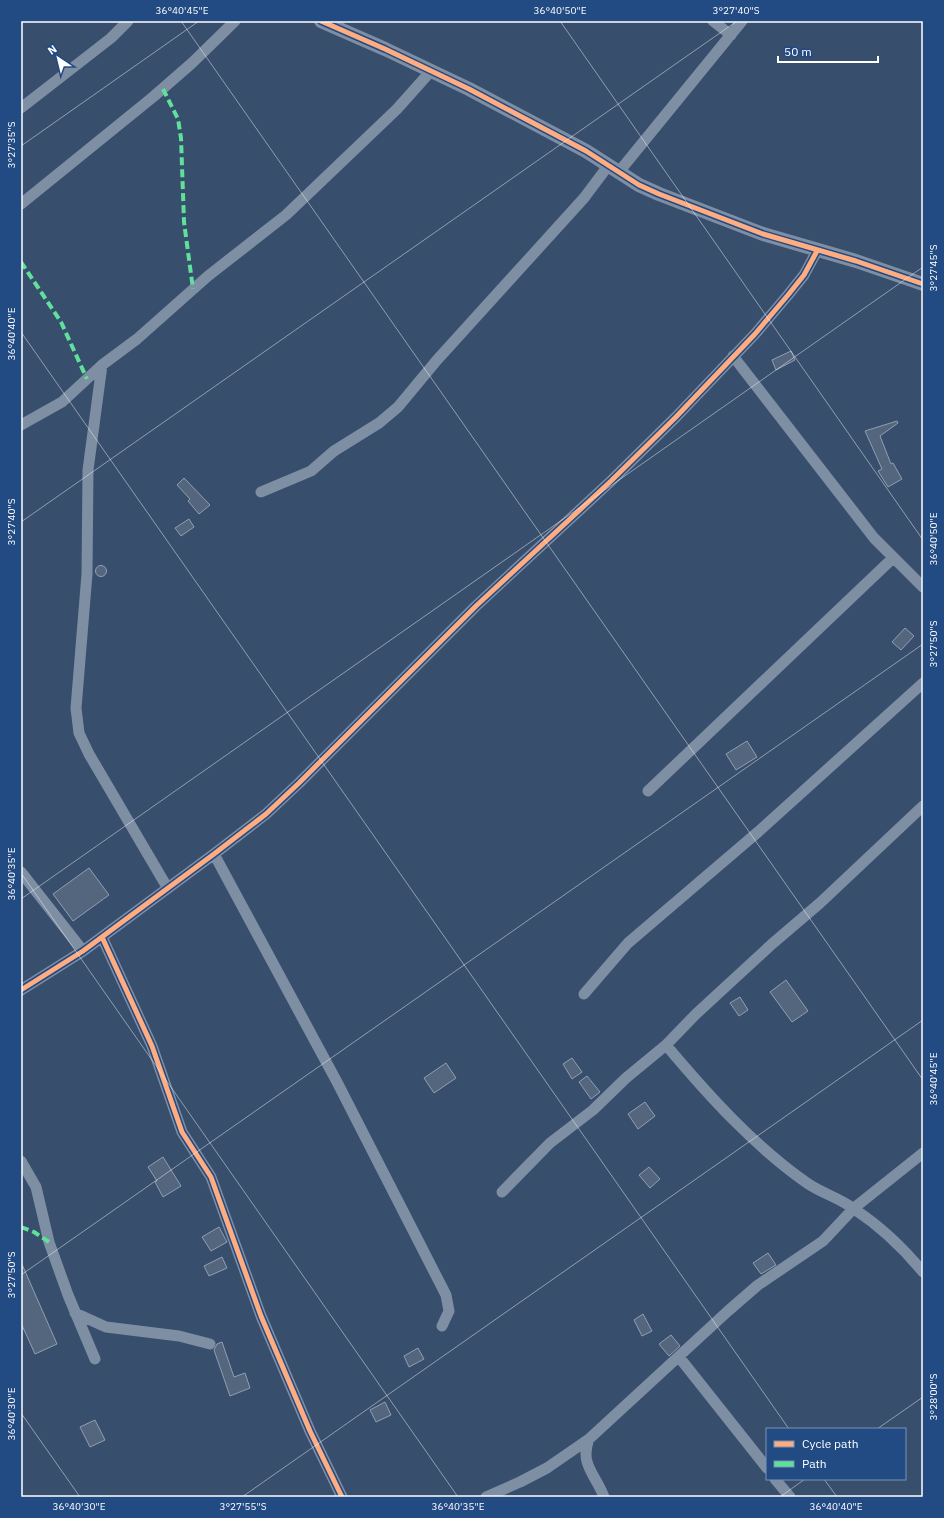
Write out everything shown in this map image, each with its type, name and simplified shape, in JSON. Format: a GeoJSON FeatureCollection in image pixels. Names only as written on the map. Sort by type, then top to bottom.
{"type":"FeatureCollection","features":[{"type":"Feature","properties":{"kind":"street"},"geometry":{"type":"LineString","coordinates":[[21,108],[111,38],[128,21]]}},
{"type":"Feature","properties":{"kind":"street"},"geometry":{"type":"LineString","coordinates":[[21,204],[158,93],[236,21]]}},
{"type":"Feature","properties":{"kind":"street"},"geometry":{"type":"LineString","coordinates":[[321,21],[385,49],[469,90],[580,148],[613,170],[659,194],[763,234],[817,251],[856,261],[923,284]]}},
{"type":"Feature","properties":{"kind":"street"},"geometry":{"type":"LineString","coordinates":[[713,21],[731,35]]}},
{"type":"Feature","properties":{"kind":"street"},"geometry":{"type":"LineString","coordinates":[[261,492],[311,471],[334,450],[378,424],[398,407],[437,360],[584,198],[613,170],[742,21]]}},
{"type":"Feature","properties":{"kind":"street"},"geometry":{"type":"LineString","coordinates":[[21,425],[62,402],[102,365],[137,339],[208,276],[286,215],[382,124],[430,72]]}},
{"type":"Feature","properties":{"kind":"street"},"geometry":{"type":"LineString","coordinates":[[21,990],[83,951],[266,814],[476,606],[611,481],[733,356],[788,295],[804,275],[817,251]]}},
{"type":"Feature","properties":{"kind":"street"},"geometry":{"type":"LineString","coordinates":[[733,356],[874,538],[923,587]]}},
{"type":"Feature","properties":{"kind":"street"},"geometry":{"type":"LineString","coordinates":[[102,365],[88,470],[87,574],[76,708],[79,733],[89,754],[167,887]]}},
{"type":"Feature","properties":{"kind":"street"},"geometry":{"type":"LineString","coordinates":[[648,791],[893,558]]}},
{"type":"Feature","properties":{"kind":"street"},"geometry":{"type":"LineString","coordinates":[[584,994],[628,943],[758,832],[923,683]]}},
{"type":"Feature","properties":{"kind":"street"},"geometry":{"type":"LineString","coordinates":[[502,1192],[550,1143],[593,1110],[626,1078],[666,1045],[696,1014],[772,944],[820,903],[923,806]]}},
{"type":"Feature","properties":{"kind":"street"},"geometry":{"type":"LineString","coordinates":[[214,854],[338,1082],[446,1295],[449,1311],[442,1326]]}},
{"type":"Feature","properties":{"kind":"street"},"geometry":{"type":"LineString","coordinates":[[21,872],[83,951]]}},
{"type":"Feature","properties":{"kind":"street"},"geometry":{"type":"LineString","coordinates":[[102,937],[152,1046],[182,1132],[211,1177],[261,1316],[310,1431],[342,1497]]}},
{"type":"Feature","properties":{"kind":"street"},"geometry":{"type":"LineString","coordinates":[[666,1045],[726,1112],[762,1147],[807,1183],[854,1208],[900,1247],[923,1272]]}},
{"type":"Feature","properties":{"kind":"street"},"geometry":{"type":"LineString","coordinates":[[486,1497],[547,1468],[589,1439],[758,1285],[823,1241],[854,1208],[923,1153]]}},
{"type":"Feature","properties":{"kind":"street"},"geometry":{"type":"LineString","coordinates":[[21,1161],[36,1187],[49,1242],[95,1359]]}},
{"type":"Feature","properties":{"kind":"street"},"geometry":{"type":"LineString","coordinates":[[76,1313],[106,1327],[199,1339],[210,1344]]}},
{"type":"Feature","properties":{"kind":"street"},"geometry":{"type":"LineString","coordinates":[[679,1357],[766,1467]]}},
{"type":"Feature","properties":{"kind":"street"},"geometry":{"type":"LineString","coordinates":[[589,1439],[585,1448],[585,1457],[604,1497]]}},
{"type":"Feature","properties":{"kind":"street"},"geometry":{"type":"LineString","coordinates":[[776,1480],[790,1497]]}},
{"type":"Feature","properties":{"kind":"building"},"geometry":{"type":"Polygon","coordinates":[[[791,351],[795,360],[776,370],[772,360],[791,351]]]}},
{"type":"Feature","properties":{"kind":"building"},"geometry":{"type":"Polygon","coordinates":[[[897,421],[898,423],[880,436],[891,464],[893,463],[902,479],[888,487],[878,471],[882,469],[865,431],[897,421]]]}},
{"type":"Feature","properties":{"kind":"building"},"geometry":{"type":"Polygon","coordinates":[[[184,478],[210,505],[199,514],[188,501],[190,499],[177,485],[184,478]]]}},
{"type":"Feature","properties":{"kind":"building"},"geometry":{"type":"Polygon","coordinates":[[[189,519],[194,527],[181,536],[175,528],[189,519]]]}},
{"type":"Feature","properties":{"kind":"building"},"geometry":{"type":"Polygon","coordinates":[[[101,565],[105,567],[107,571],[105,575],[101,577],[97,575],[95,571],[97,567],[101,565]]]}},
{"type":"Feature","properties":{"kind":"building"},"geometry":{"type":"Polygon","coordinates":[[[905,628],[914,636],[901,650],[892,642],[905,628]]]}},
{"type":"Feature","properties":{"kind":"building"},"geometry":{"type":"Polygon","coordinates":[[[747,741],[757,757],[736,770],[726,754],[747,741]]]}},
{"type":"Feature","properties":{"kind":"building"},"geometry":{"type":"Polygon","coordinates":[[[89,868],[109,895],[73,921],[53,894],[89,868]]]}},
{"type":"Feature","properties":{"kind":"building"},"geometry":{"type":"Polygon","coordinates":[[[786,980],[808,1011],[792,1022],[770,992],[786,980]]]}},
{"type":"Feature","properties":{"kind":"building"},"geometry":{"type":"Polygon","coordinates":[[[740,997],[748,1010],[739,1016],[730,1003],[740,997]]]}},
{"type":"Feature","properties":{"kind":"building"},"geometry":{"type":"Polygon","coordinates":[[[572,1058],[582,1072],[572,1079],[563,1064],[572,1058]]]}},
{"type":"Feature","properties":{"kind":"building"},"geometry":{"type":"Polygon","coordinates":[[[446,1063],[456,1078],[434,1093],[424,1078],[446,1063]]]}},
{"type":"Feature","properties":{"kind":"building"},"geometry":{"type":"Polygon","coordinates":[[[587,1076],[600,1092],[591,1099],[579,1082],[587,1076]]]}},
{"type":"Feature","properties":{"kind":"building"},"geometry":{"type":"Polygon","coordinates":[[[645,1102],[655,1116],[638,1129],[628,1114],[645,1102]]]}},
{"type":"Feature","properties":{"kind":"building"},"geometry":{"type":"Polygon","coordinates":[[[163,1157],[181,1186],[163,1197],[155,1182],[157,1181],[148,1167],[163,1157]]]}},
{"type":"Feature","properties":{"kind":"building"},"geometry":{"type":"Polygon","coordinates":[[[649,1167],[660,1179],[650,1188],[639,1175],[649,1167]]]}},
{"type":"Feature","properties":{"kind":"building"},"geometry":{"type":"Polygon","coordinates":[[[219,1227],[227,1242],[211,1251],[202,1237],[219,1227]]]}},
{"type":"Feature","properties":{"kind":"building"},"geometry":{"type":"Polygon","coordinates":[[[768,1253],[776,1265],[761,1274],[753,1263],[768,1253]]]}},
{"type":"Feature","properties":{"kind":"building"},"geometry":{"type":"Polygon","coordinates":[[[222,1257],[227,1268],[209,1276],[204,1266],[222,1257]]]}},
{"type":"Feature","properties":{"kind":"building"},"geometry":{"type":"Polygon","coordinates":[[[21,1262],[57,1344],[35,1354],[21,1323],[21,1262]]]}},
{"type":"Feature","properties":{"kind":"building"},"geometry":{"type":"Polygon","coordinates":[[[643,1314],[652,1331],[642,1336],[634,1320],[643,1314]]]}},
{"type":"Feature","properties":{"kind":"building"},"geometry":{"type":"Polygon","coordinates":[[[671,1335],[680,1346],[669,1356],[659,1344],[671,1335]]]}},
{"type":"Feature","properties":{"kind":"building"},"geometry":{"type":"Polygon","coordinates":[[[222,1342],[234,1377],[245,1373],[250,1388],[230,1396],[214,1350],[217,1344],[222,1342]]]}},
{"type":"Feature","properties":{"kind":"building"},"geometry":{"type":"Polygon","coordinates":[[[418,1348],[424,1359],[409,1367],[404,1356],[418,1348]]]}},
{"type":"Feature","properties":{"kind":"building"},"geometry":{"type":"Polygon","coordinates":[[[385,1402],[391,1415],[376,1422],[370,1410],[385,1402]]]}},
{"type":"Feature","properties":{"kind":"building"},"geometry":{"type":"Polygon","coordinates":[[[95,1420],[105,1440],[90,1447],[80,1427],[95,1420]]]}},
{"type":"Feature","properties":{"kind":"marked path"},"geometry":{"type":"LineString","coordinates":[[163,89],[178,119],[181,138],[184,222],[193,289]]}},
{"type":"Feature","properties":{"kind":"marked path"},"geometry":{"type":"LineString","coordinates":[[21,262],[61,322],[87,379]]}},
{"type":"Feature","properties":{"kind":"marked path"},"geometry":{"type":"LineString","coordinates":[[21,1227],[34,1232],[49,1242]]}},
{"type":"Feature","properties":{"kind":"cycle path"},"geometry":{"type":"LineString","coordinates":[[321,21],[385,49],[469,89],[586,151],[639,185],[659,194],[763,234],[856,261],[923,284]]}},
{"type":"Feature","properties":{"kind":"cycle path"},"geometry":{"type":"LineString","coordinates":[[21,990],[83,951],[266,814],[476,606],[611,481],[676,417],[755,334],[804,275],[817,251]]}},
{"type":"Feature","properties":{"kind":"cycle path"},"geometry":{"type":"LineString","coordinates":[[102,937],[152,1046],[182,1132],[211,1177],[261,1316],[310,1431],[342,1497]]}}]}
